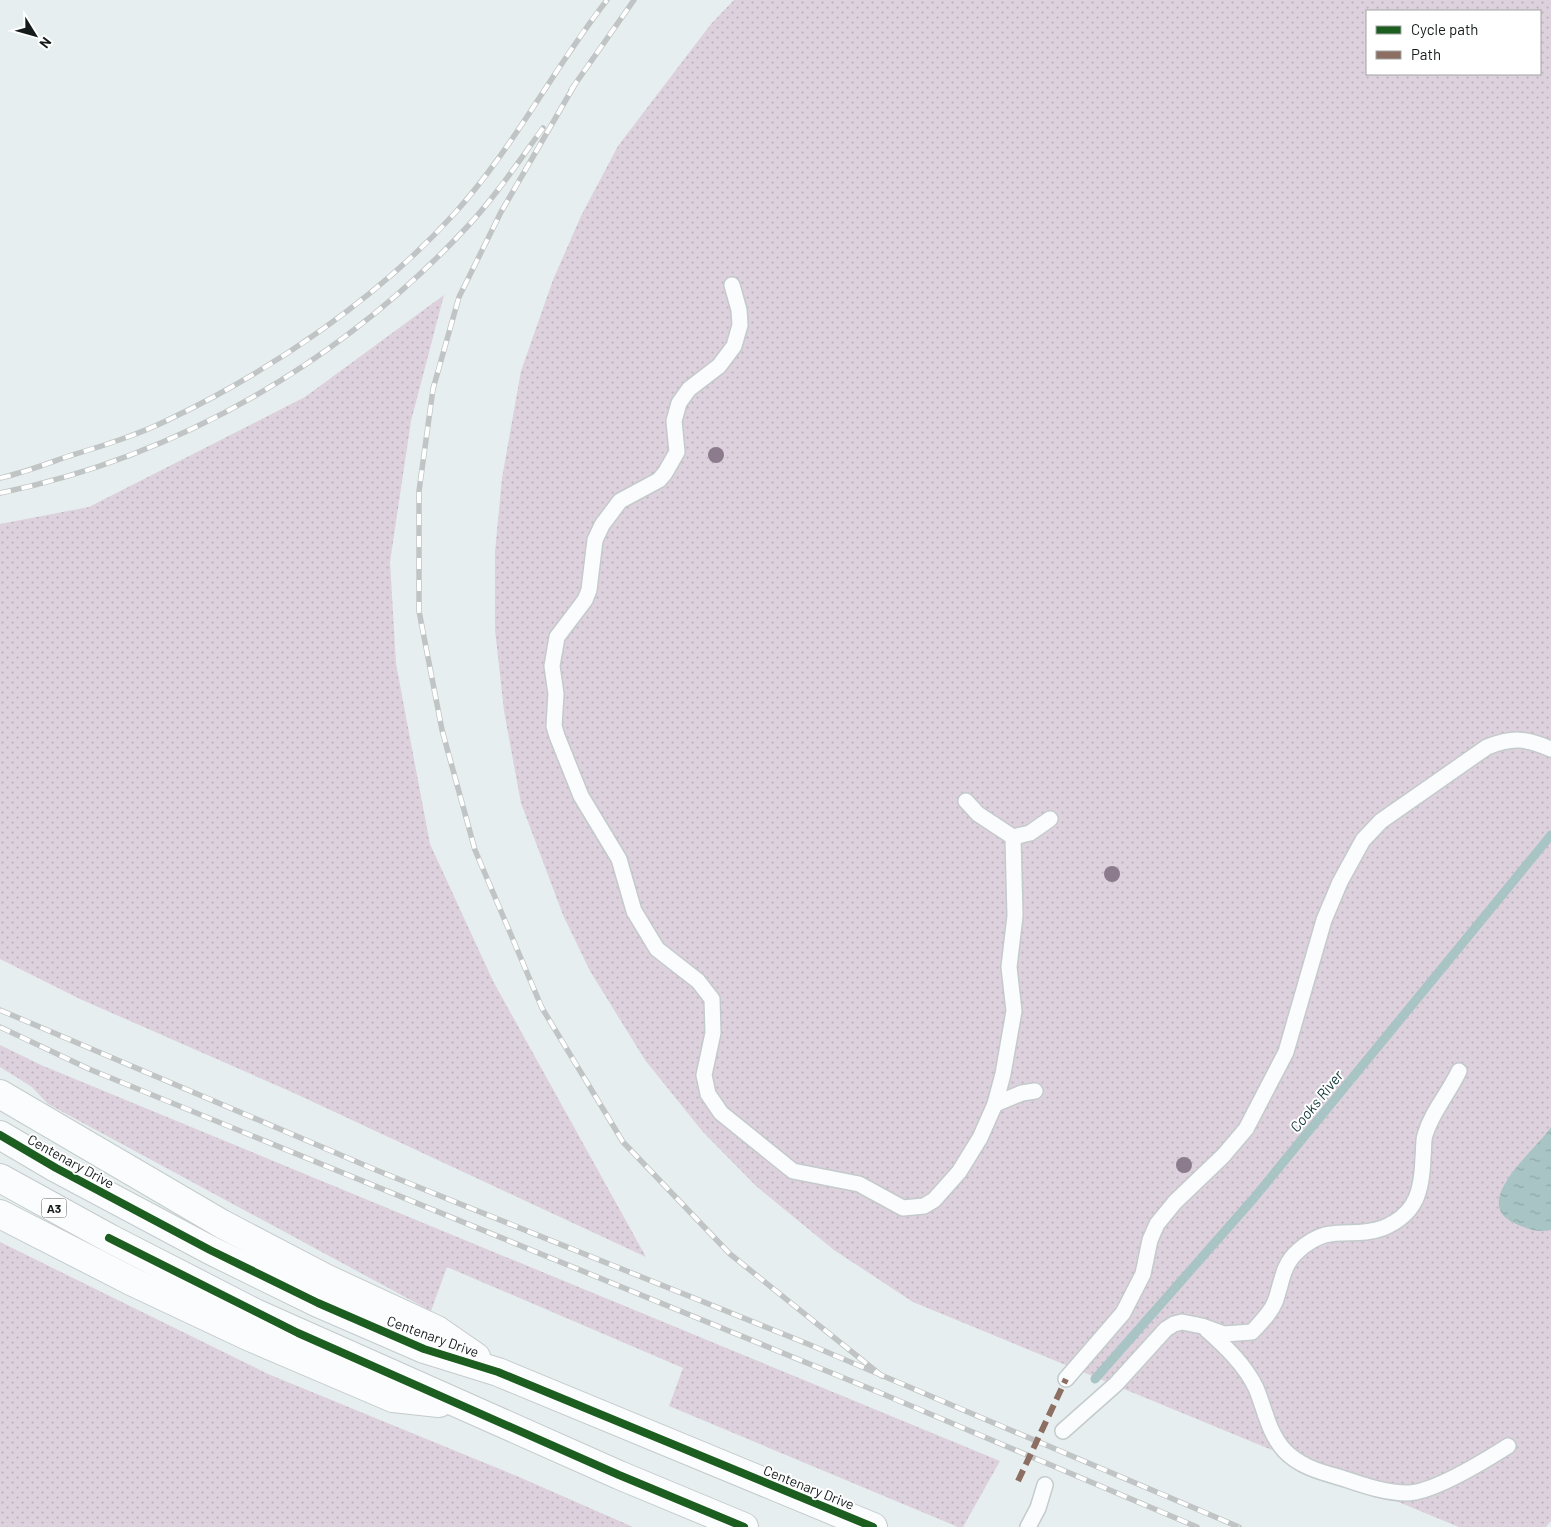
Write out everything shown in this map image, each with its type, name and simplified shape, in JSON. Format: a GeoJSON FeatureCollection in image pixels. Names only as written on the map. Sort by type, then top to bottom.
{"type":"FeatureCollection","features":[{"type":"Feature","properties":{"kind":"highway"},"geometry":{"type":"LineString","coordinates":[[0,1094],[222,1224],[325,1278],[437,1330],[498,1372]]}},
{"type":"Feature","properties":{"kind":"highway","name":"Centenary Drive"},"geometry":{"type":"LineString","coordinates":[[0,1135],[56,1168],[210,1250],[318,1303],[424,1349],[498,1372],[873,1527]]}},
{"type":"Feature","properties":{"kind":"highway","name":"A3"},"geometry":{"type":"LineString","coordinates":[[0,1178],[109,1238],[255,1314],[619,1475],[744,1527]]}},
{"type":"Feature","properties":{"kind":"highway"},"geometry":{"type":"LineString","coordinates":[[0,1214],[131,1281],[242,1333],[393,1398],[463,1405]]}},
{"type":"Feature","properties":{"kind":"lane"},"geometry":{"type":"LineString","coordinates":[[732,285],[739,310],[740,326],[734,346],[719,366],[689,389],[679,402],[674,421],[677,452],[665,474],[659,480],[620,501],[602,525],[595,540],[589,590],[585,600],[557,637],[552,666],[556,694],[554,726],[556,736],[580,796],[619,860],[634,911],[648,937],[662,955],[698,981],[712,999],[714,1014],[704,1075],[708,1094],[721,1113],[793,1170],[859,1184],[904,1208],[924,1206],[934,1200],[959,1172],[980,1138],[995,1104],[1003,1074],[1014,1012],[1010,967],[1015,916],[1013,837]]}},
{"type":"Feature","properties":{"kind":"lane"},"geometry":{"type":"LineString","coordinates":[[1066,1379],[1123,1313],[1143,1274],[1150,1240],[1157,1224],[1175,1202],[1223,1156],[1246,1129],[1286,1052],[1324,920],[1340,882],[1363,840],[1381,822],[1487,747],[1506,740],[1530,740],[1551,749]]}},
{"type":"Feature","properties":{"kind":"lane"},"geometry":{"type":"LineString","coordinates":[[966,801],[978,814],[1013,837],[1030,833],[1050,819]]}},
{"type":"Feature","properties":{"kind":"lane"},"geometry":{"type":"LineString","coordinates":[[1063,1431],[1116,1384],[1166,1329],[1182,1322],[1202,1326],[1224,1334],[1252,1332],[1268,1315],[1285,1266],[1307,1242],[1342,1231],[1364,1232],[1383,1228],[1401,1218],[1415,1202],[1421,1185],[1424,1136],[1434,1113],[1460,1071]]}},
{"type":"Feature","properties":{"kind":"lane"},"geometry":{"type":"LineString","coordinates":[[995,1104],[1022,1093],[1035,1091]]}},
{"type":"Feature","properties":{"kind":"lane"},"geometry":{"type":"LineString","coordinates":[[1202,1326],[1227,1348],[1249,1376],[1270,1427],[1284,1450],[1309,1468],[1377,1489],[1410,1493],[1447,1479],[1485,1461],[1508,1446]]}},
{"type":"Feature","properties":{"kind":"lane"},"geometry":{"type":"LineString","coordinates":[[1028,1527],[1038,1508],[1045,1485]]}},
{"type":"Feature","properties":{"kind":"shaded area"},"geometry":{"type":"Polygon","coordinates":[[[734,0],[1551,0],[1551,1521],[1546,1527],[1459,1527],[913,1302],[834,1250],[756,1186],[703,1132],[645,1060],[590,971],[563,915],[521,803],[504,711],[495,630],[495,552],[502,478],[521,371],[553,280],[581,216],[618,146],[711,24],[734,0]]]}},
{"type":"Feature","properties":{"kind":"shaded area"},"geometry":{"type":"Polygon","coordinates":[[[444,295],[411,421],[390,562],[396,664],[430,844],[493,981],[646,1257],[294,1093],[80,999],[0,959],[0,524],[89,507],[305,397],[444,295]]]}},
{"type":"Feature","properties":{"kind":"shaded area"},"geometry":{"type":"Polygon","coordinates":[[[0,1045],[41,1065],[1000,1461],[963,1527],[958,1527],[669,1406],[683,1368],[447,1267],[431,1311],[48,1104],[32,1087],[0,1067],[0,1045]]]}},
{"type":"Feature","properties":{"kind":"shaded area"},"geometry":{"type":"Polygon","coordinates":[[[0,1242],[268,1374],[519,1477],[633,1527],[0,1527],[0,1242]]]}},
{"type":"Feature","properties":{"kind":"water"},"geometry":{"type":"Polygon","coordinates":[[[1551,1127],[1551,1230],[1537,1231],[1514,1223],[1502,1214],[1499,1202],[1502,1189],[1510,1175],[1551,1127]]]}},
{"type":"Feature","properties":{"kind":"waterway","name":"Cooks River"},"geometry":{"type":"LineString","coordinates":[[1095,1379],[1254,1198],[1551,835]]}},
{"type":"Feature","properties":{"kind":"railway"},"geometry":{"type":"LineString","coordinates":[[0,478],[120,440],[170,419],[247,378],[321,330],[357,303],[424,245],[475,189],[514,136],[587,26],[607,0]]}},
{"type":"Feature","properties":{"kind":"railway"},"geometry":{"type":"LineString","coordinates":[[571,90],[634,0]]}},
{"type":"Feature","properties":{"kind":"railway"},"geometry":{"type":"LineString","coordinates":[[574,86],[501,212],[459,297],[433,389],[419,491],[419,611],[442,730],[475,850],[542,1008],[623,1142],[730,1254],[882,1376]]}},
{"type":"Feature","properties":{"kind":"railway"},"geometry":{"type":"LineString","coordinates":[[0,493],[67,476],[131,455],[194,428],[254,396],[312,360],[367,320],[418,275],[467,227],[497,191],[543,128]]}},
{"type":"Feature","properties":{"kind":"railway"},"geometry":{"type":"LineString","coordinates":[[0,1010],[376,1170],[808,1344],[1239,1527]]}},
{"type":"Feature","properties":{"kind":"railway"},"geometry":{"type":"LineString","coordinates":[[0,1027],[89,1069],[883,1394],[1197,1527]]}},
{"type":"Feature","properties":{"kind":"marked path"},"geometry":{"type":"LineString","coordinates":[[1018,1481],[1066,1379]]}},
{"type":"Feature","properties":{"kind":"cycle path"},"geometry":{"type":"LineString","coordinates":[[0,1135],[56,1168],[210,1250],[318,1303],[424,1349],[498,1372],[873,1527]]}},
{"type":"Feature","properties":{"kind":"cycle path"},"geometry":{"type":"LineString","coordinates":[[109,1238],[298,1333],[619,1475],[744,1527]]}}]}
